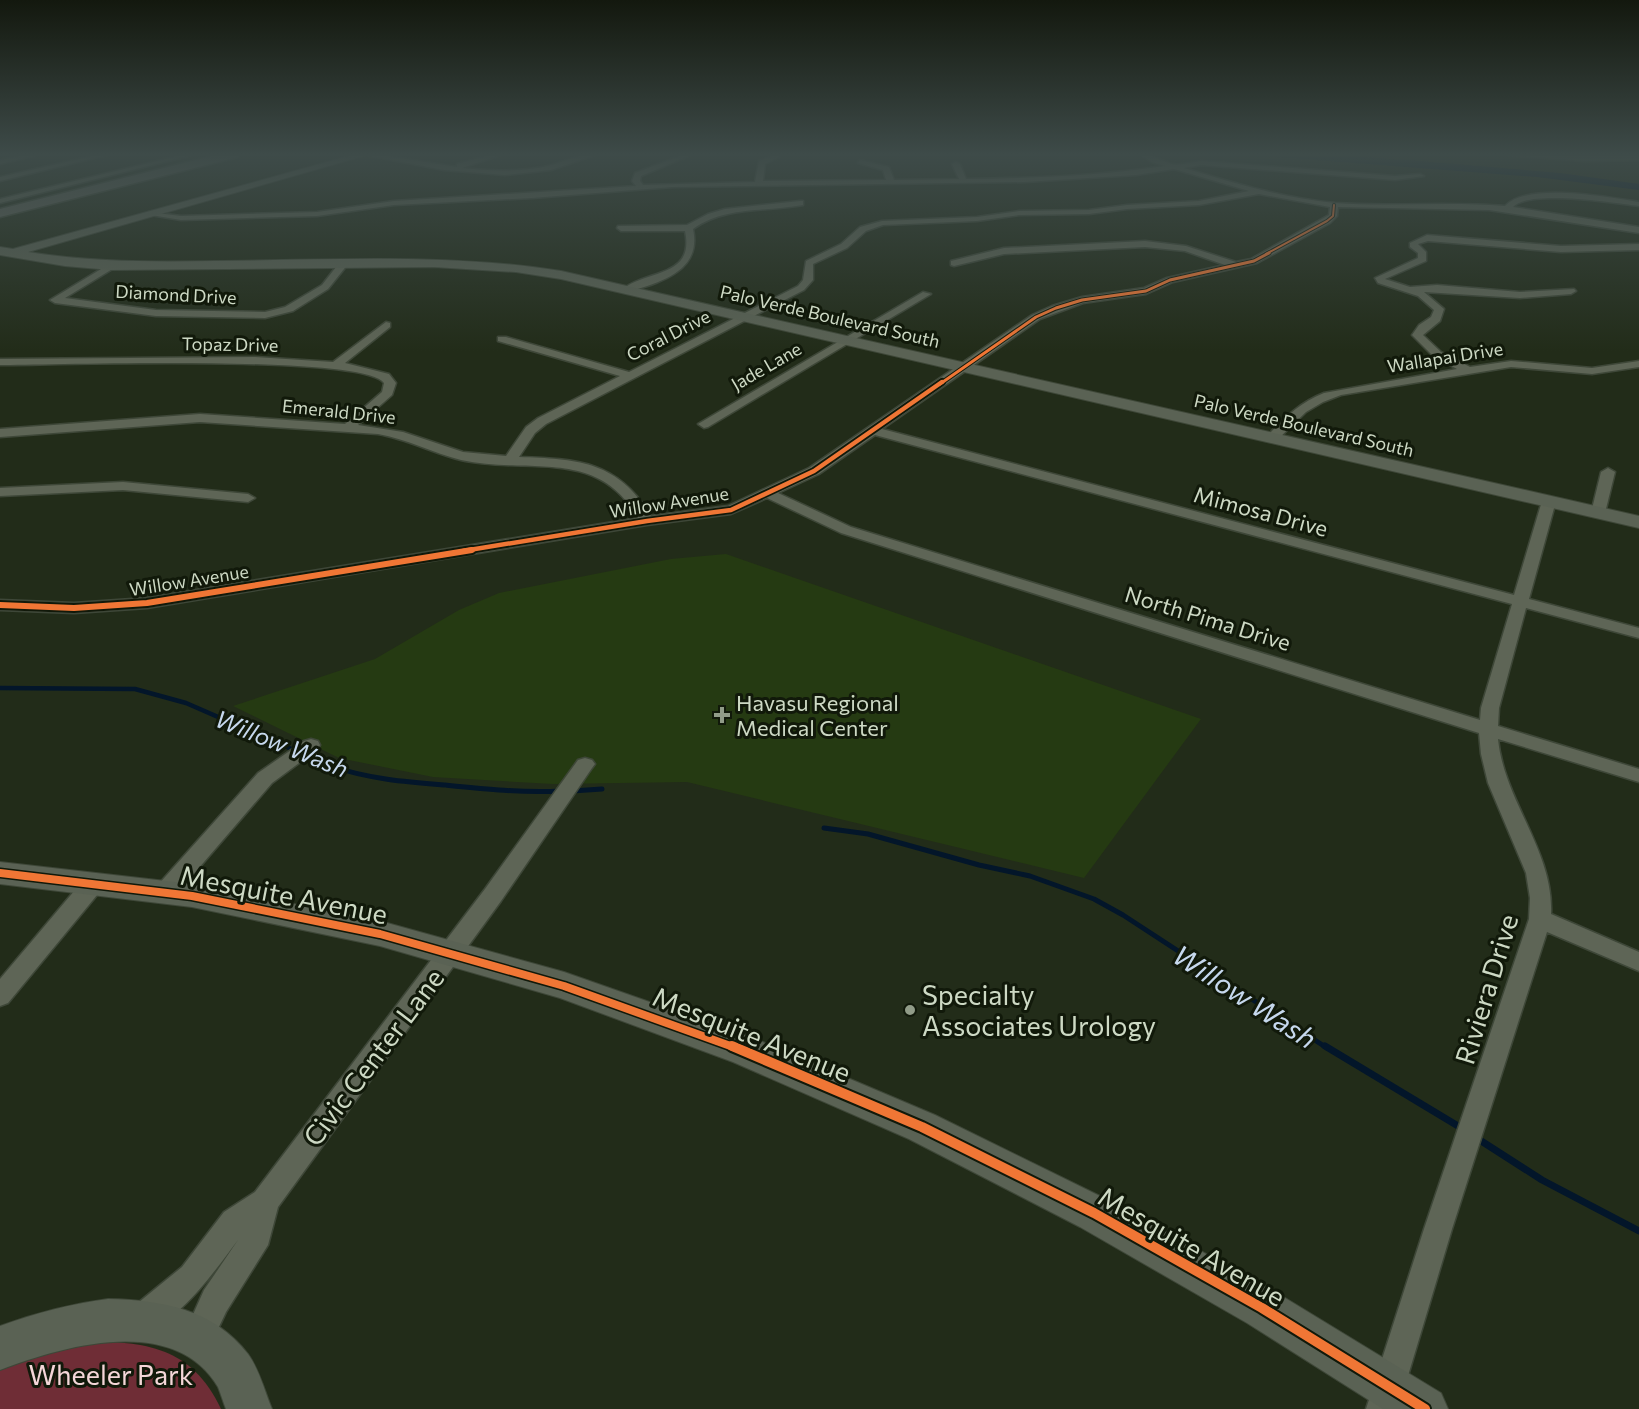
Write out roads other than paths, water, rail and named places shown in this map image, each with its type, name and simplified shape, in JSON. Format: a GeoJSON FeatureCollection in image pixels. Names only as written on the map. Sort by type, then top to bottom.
{"type":"FeatureCollection","features":[{"type":"Feature","properties":{"kind":"main road"},"geometry":{"type":"LineString","coordinates":[[4,253],[128,220]]}},
{"type":"Feature","properties":{"kind":"main road","name":"Palo Verde Boulevard South"},"geometry":{"type":"LineString","coordinates":[[4,253],[111,266],[434,263],[516,268],[561,275],[1639,522]]}},
{"type":"Feature","properties":{"kind":"main road","name":"Mesquite Avenue"},"geometry":{"type":"LineString","coordinates":[[0,873],[165,892],[317,920],[451,952],[552,981],[676,1024],[898,1116],[1069,1201],[1182,1263],[1386,1398],[1425,1409]]}},
{"type":"Feature","properties":{"kind":"main road"},"geometry":{"type":"LineString","coordinates":[[0,1348],[31,1334],[82,1322],[118,1319],[149,1320],[198,1337],[220,1353],[234,1372],[249,1409]]}},
{"type":"Feature","properties":{"kind":"street"},"geometry":{"type":"LineString","coordinates":[[621,228],[689,228],[701,220]]}},
{"type":"Feature","properties":{"kind":"street","name":"Coral Drive"},"geometry":{"type":"LineString","coordinates":[[510,460],[530,430],[542,421],[801,288],[808,280],[809,263],[818,256],[844,246],[863,229],[882,223],[959,220]]}},
{"type":"Feature","properties":{"kind":"street","name":"Willow Avenue"},"geometry":{"type":"LineString","coordinates":[[0,605],[74,608],[147,603],[647,521],[731,510],[814,471],[1036,317],[1082,300],[1146,291],[1170,280],[1254,261],[1328,220]]}},
{"type":"Feature","properties":{"kind":"street"},"geometry":{"type":"LineString","coordinates":[[1578,220],[1639,230]]}},
{"type":"Feature","properties":{"kind":"street"},"geometry":{"type":"LineString","coordinates":[[628,289],[677,268],[687,260],[694,245],[689,228]]}},
{"type":"Feature","properties":{"kind":"street"},"geometry":{"type":"LineString","coordinates":[[1468,371],[1437,354],[1421,342],[1417,335],[1418,331],[1436,319],[1439,309],[1421,294],[1387,284],[1380,278],[1423,259],[1422,252],[1414,247],[1414,243],[1427,238],[1561,249],[1639,248]]}},
{"type":"Feature","properties":{"kind":"street"},"geometry":{"type":"LineString","coordinates":[[954,263],[1004,251],[1145,244],[1186,249],[1235,265]]}},
{"type":"Feature","properties":{"kind":"street","name":"Diamond Drive"},"geometry":{"type":"LineString","coordinates":[[111,266],[55,300],[156,313],[265,315],[289,309],[325,287],[343,264]]}},
{"type":"Feature","properties":{"kind":"street"},"geometry":{"type":"LineString","coordinates":[[1409,290],[1437,288],[1520,295],[1571,291]]}},
{"type":"Feature","properties":{"kind":"street","name":"Jade Lane"},"geometry":{"type":"LineString","coordinates":[[704,424],[926,294]]}},
{"type":"Feature","properties":{"kind":"street"},"geometry":{"type":"LineString","coordinates":[[336,365],[386,325]]}},
{"type":"Feature","properties":{"kind":"street"},"geometry":{"type":"LineString","coordinates":[[502,339],[628,375]]}},
{"type":"Feature","properties":{"kind":"street","name":"Topaz Drive"},"geometry":{"type":"LineString","coordinates":[[0,362],[255,360],[336,365],[374,371],[386,376],[390,383],[388,393],[347,428]]}},
{"type":"Feature","properties":{"kind":"street","name":"Wallapai Drive"},"geometry":{"type":"LineString","coordinates":[[1272,438],[1297,410],[1323,396],[1511,363],[1592,371],[1639,363]]}},
{"type":"Feature","properties":{"kind":"street","name":"Emerald Drive"},"geometry":{"type":"LineString","coordinates":[[0,433],[200,418],[233,418],[399,434],[454,455],[549,462],[597,472],[614,480],[630,492],[647,521]]}},
{"type":"Feature","properties":{"kind":"street","name":"Mimosa Drive"},"geometry":{"type":"LineString","coordinates":[[871,430],[1639,633]]}},
{"type":"Feature","properties":{"kind":"street"},"geometry":{"type":"LineString","coordinates":[[1598,513],[1608,472]]}},
{"type":"Feature","properties":{"kind":"street"},"geometry":{"type":"LineString","coordinates":[[0,492],[123,486],[248,498]]}},
{"type":"Feature","properties":{"kind":"street","name":"North Pima Drive"},"geometry":{"type":"LineString","coordinates":[[767,493],[846,530],[1639,776]]}},
{"type":"Feature","properties":{"kind":"street","name":"Riviera Drive"},"geometry":{"type":"LineString","coordinates":[[1386,1398],[1438,1229],[1540,919],[1541,898],[1537,873],[1498,783],[1490,754],[1488,730],[1490,708],[1549,501]]}},
{"type":"Feature","properties":{"kind":"street"},"geometry":{"type":"LineString","coordinates":[[165,892],[265,778],[311,745]]}},
{"type":"Feature","properties":{"kind":"street","name":"Civic Center Lane"},"geometry":{"type":"LineString","coordinates":[[142,1320],[192,1277],[234,1222],[265,1202],[451,952],[585,764]]}},
{"type":"Feature","properties":{"kind":"street"},"geometry":{"type":"LineString","coordinates":[[0,996],[93,883]]}},
{"type":"Feature","properties":{"kind":"street"},"geometry":{"type":"LineString","coordinates":[[1540,919],[1639,962]]}},
{"type":"Feature","properties":{"kind":"street","name":"Civic Center Lane"},"geometry":{"type":"LineString","coordinates":[[198,1337],[215,1301],[258,1235],[265,1202]]}},
{"type":"Feature","properties":{"kind":"waterway","name":"Willow Wash"},"geometry":{"type":"LineString","coordinates":[[0,688],[135,689],[186,703],[296,751]]}},
{"type":"Feature","properties":{"kind":"waterway","name":"Willow Wash"},"geometry":{"type":"LineString","coordinates":[[304,755],[331,766]]}},
{"type":"Feature","properties":{"kind":"waterway","name":"Willow Wash"},"geometry":{"type":"LineString","coordinates":[[331,766],[373,777],[402,781],[503,790],[561,791]]}},
{"type":"Feature","properties":{"kind":"waterway","name":"Willow Wash"},"geometry":{"type":"LineString","coordinates":[[331,766],[336,768]]}},
{"type":"Feature","properties":{"kind":"waterway","name":"Willow Wash"},"geometry":{"type":"LineString","coordinates":[[572,791],[602,789]]}},
{"type":"Feature","properties":{"kind":"waterway","name":"Willow Wash"},"geometry":{"type":"LineString","coordinates":[[824,828],[868,834],[979,865],[1030,876],[1094,899],[1123,915],[1327,1048]]}},
{"type":"Feature","properties":{"kind":"waterway","name":"Willow Wash"},"geometry":{"type":"LineString","coordinates":[[1325,1046],[1463,1129]]}},
{"type":"Feature","properties":{"kind":"waterway","name":"Willow Wash"},"geometry":{"type":"LineString","coordinates":[[1475,1137],[1542,1180],[1639,1231]]}},
{"type":"Feature","properties":{"kind":"place","name":"Havasu Regional Medical Center"},"geometry":{"type":"Point","coordinates":[722,715]}},
{"type":"Feature","properties":{"kind":"place","name":"Specialty Associates Urology"},"geometry":{"type":"Point","coordinates":[910,1010]}},
{"type":"Feature","properties":{"kind":"park label","name":"Wheeler Park"},"geometry":{"type":"Point","coordinates":[111,1374]}}]}
